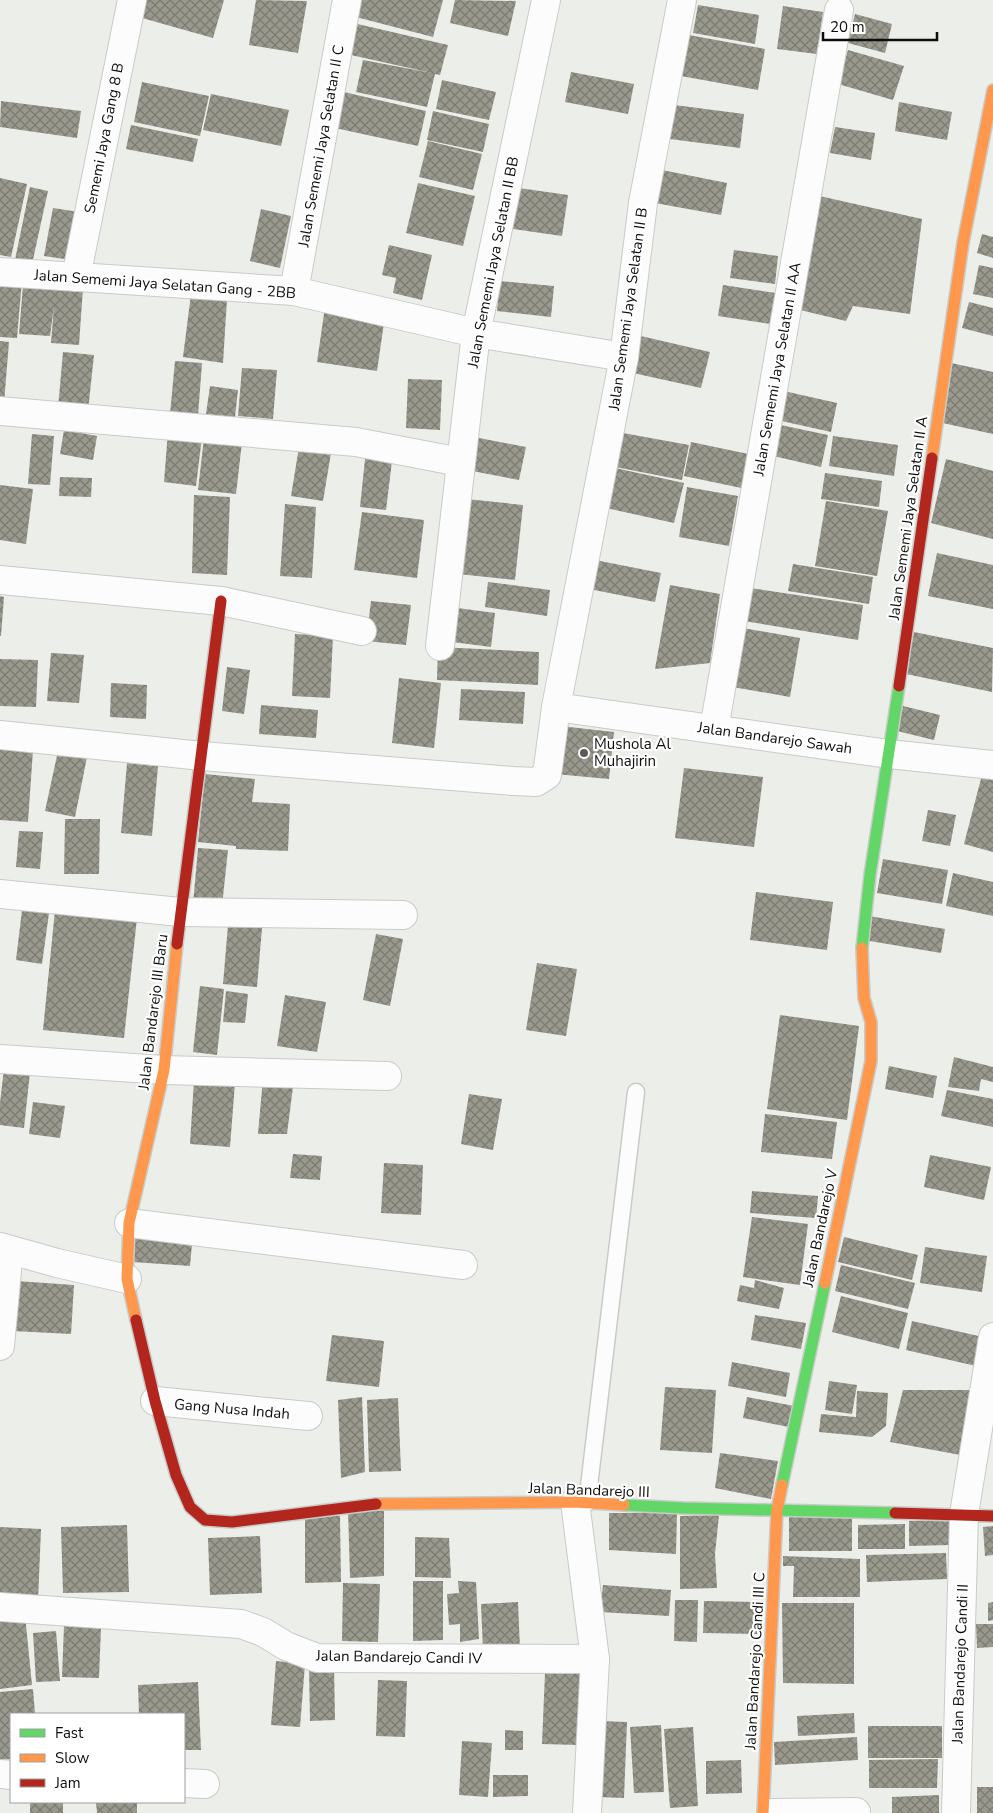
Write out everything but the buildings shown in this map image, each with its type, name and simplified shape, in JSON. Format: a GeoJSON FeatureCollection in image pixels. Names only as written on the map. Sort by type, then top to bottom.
{"type":"FeatureCollection","features":[{"type":"Feature","properties":{"kind":"street","name":"Sememi Jaya Gang 8 B"},"geometry":{"type":"LineString","coordinates":[[76,277],[132,0]]}},
{"type":"Feature","properties":{"kind":"street","name":"Jalan Sememi Jaya Selatan II C"},"geometry":{"type":"LineString","coordinates":[[294,291],[347,0]]}},
{"type":"Feature","properties":{"kind":"street","name":"Jalan Sememi Jaya Selatan II BB"},"geometry":{"type":"LineString","coordinates":[[440,646],[476,334],[546,0]]}},
{"type":"Feature","properties":{"kind":"street","name":"Jalan Sememi Jaya Selatan II B"},"geometry":{"type":"LineString","coordinates":[[0,735],[202,756],[536,782],[546,775],[556,708],[624,357],[643,202],[682,0]]}},
{"type":"Feature","properties":{"kind":"street","name":"Jalan Sememi Jaya Selatan II AA"},"geometry":{"type":"LineString","coordinates":[[714,729],[839,10]]}},
{"type":"Feature","properties":{"kind":"street","name":"Jalan Sememi Jaya Selatan II A"},"geometry":{"type":"LineString","coordinates":[[862,952],[870,875],[963,242],[993,90]]}},
{"type":"Feature","properties":{"kind":"street","name":"Jalan Sememi Jaya Selatan Gang - 2BB"},"geometry":{"type":"LineString","coordinates":[[0,272],[294,291],[476,334],[624,357]]}},
{"type":"Feature","properties":{"kind":"street"},"geometry":{"type":"LineString","coordinates":[[0,411],[356,442],[460,462]]}},
{"type":"Feature","properties":{"kind":"street"},"geometry":{"type":"LineString","coordinates":[[0,580],[221,601],[362,631]]}},
{"type":"Feature","properties":{"kind":"street","name":"Jalan Bandarejo III Baru"},"geometry":{"type":"LineString","coordinates":[[190,1507],[176,1475],[155,1401],[127,1279],[130,1223],[164,1070],[180,912],[221,601]]}},
{"type":"Feature","properties":{"kind":"street","name":"Jalan Bandarejo Sawah"},"geometry":{"type":"LineString","coordinates":[[556,708],[889,754],[993,766]]}},
{"type":"Feature","properties":{"kind":"street"},"geometry":{"type":"LineString","coordinates":[[0,894],[180,912],[403,915]]}},
{"type":"Feature","properties":{"kind":"street","name":"Jalan Bandarejo V"},"geometry":{"type":"LineString","coordinates":[[778,1510],[870,1061],[871,1022],[864,998],[862,952]]}},
{"type":"Feature","properties":{"kind":"street"},"geometry":{"type":"LineString","coordinates":[[0,1060],[164,1070],[387,1076]]}},
{"type":"Feature","properties":{"kind":"street"},"geometry":{"type":"LineString","coordinates":[[130,1223],[463,1265]]}},
{"type":"Feature","properties":{"kind":"street"},"geometry":{"type":"LineString","coordinates":[[0,1346],[5,1249],[127,1279]]}},
{"type":"Feature","properties":{"kind":"street","name":"Jalan Bandarejo Candi II"},"geometry":{"type":"LineString","coordinates":[[956,1813],[964,1514],[993,1337]]}},
{"type":"Feature","properties":{"kind":"street","name":"Gang Nusa Indah"},"geometry":{"type":"LineString","coordinates":[[155,1401],[308,1416]]}},
{"type":"Feature","properties":{"kind":"street","name":"Jalan Bandarejo III"},"geometry":{"type":"LineString","coordinates":[[190,1507],[205,1520],[232,1522],[386,1503],[581,1503],[683,1508],[993,1516]]}},
{"type":"Feature","properties":{"kind":"street"},"geometry":{"type":"LineString","coordinates":[[581,1503],[595,1659],[586,1813]]}},
{"type":"Feature","properties":{"kind":"street","name":"Jalan Bandarejo Candi III C"},"geometry":{"type":"LineString","coordinates":[[763,1813],[778,1510]]}},
{"type":"Feature","properties":{"kind":"street","name":"Jalan Bandarejo Candi IV"},"geometry":{"type":"LineString","coordinates":[[0,1607],[241,1624],[263,1632],[286,1646],[317,1658],[595,1659]]}},
{"type":"Feature","properties":{"kind":"street"},"geometry":{"type":"LineString","coordinates":[[773,1813],[856,1812]]}},
{"type":"Feature","properties":{"kind":"lane"},"geometry":{"type":"LineString","coordinates":[[581,1503],[636,1092]]}},
{"type":"Feature","properties":{"kind":"traffic: fast"},"geometry":{"type":"LineString","coordinates":[[862,948],[870,875],[899,686]]}},
{"type":"Feature","properties":{"kind":"traffic: fast"},"geometry":{"type":"LineString","coordinates":[[782,1485],[825,1283]]}},
{"type":"Feature","properties":{"kind":"traffic: fast"},"geometry":{"type":"LineString","coordinates":[[624,1505],[895,1513]]}},
{"type":"Feature","properties":{"kind":"traffic: slow"},"geometry":{"type":"LineString","coordinates":[[932,458],[963,243],[993,90]]}},
{"type":"Feature","properties":{"kind":"traffic: slow"},"geometry":{"type":"LineString","coordinates":[[136,1320],[127,1279],[129,1223],[164,1070],[177,944]]}},
{"type":"Feature","properties":{"kind":"traffic: slow"},"geometry":{"type":"LineString","coordinates":[[825,1283],[871,1061],[871,1022],[864,998],[862,948]]}},
{"type":"Feature","properties":{"kind":"traffic: slow"},"geometry":{"type":"LineString","coordinates":[[763,1813],[777,1510],[782,1485]]}},
{"type":"Feature","properties":{"kind":"traffic: slow"},"geometry":{"type":"LineString","coordinates":[[376,1504],[575,1502],[624,1505]]}},
{"type":"Feature","properties":{"kind":"traffic: jam"},"geometry":{"type":"LineString","coordinates":[[899,686],[932,458]]}},
{"type":"Feature","properties":{"kind":"traffic: jam"},"geometry":{"type":"LineString","coordinates":[[177,944],[221,601]]}},
{"type":"Feature","properties":{"kind":"traffic: jam"},"geometry":{"type":"LineString","coordinates":[[136,1320],[155,1401],[176,1475],[190,1507],[205,1520],[232,1522],[376,1504]]}},
{"type":"Feature","properties":{"kind":"traffic: jam"},"geometry":{"type":"LineString","coordinates":[[895,1513],[993,1516]]}},
{"type":"Feature","properties":{"kind":"place","name":"Mushola Al Muhajirin"},"geometry":{"type":"Point","coordinates":[584,753]}}]}
